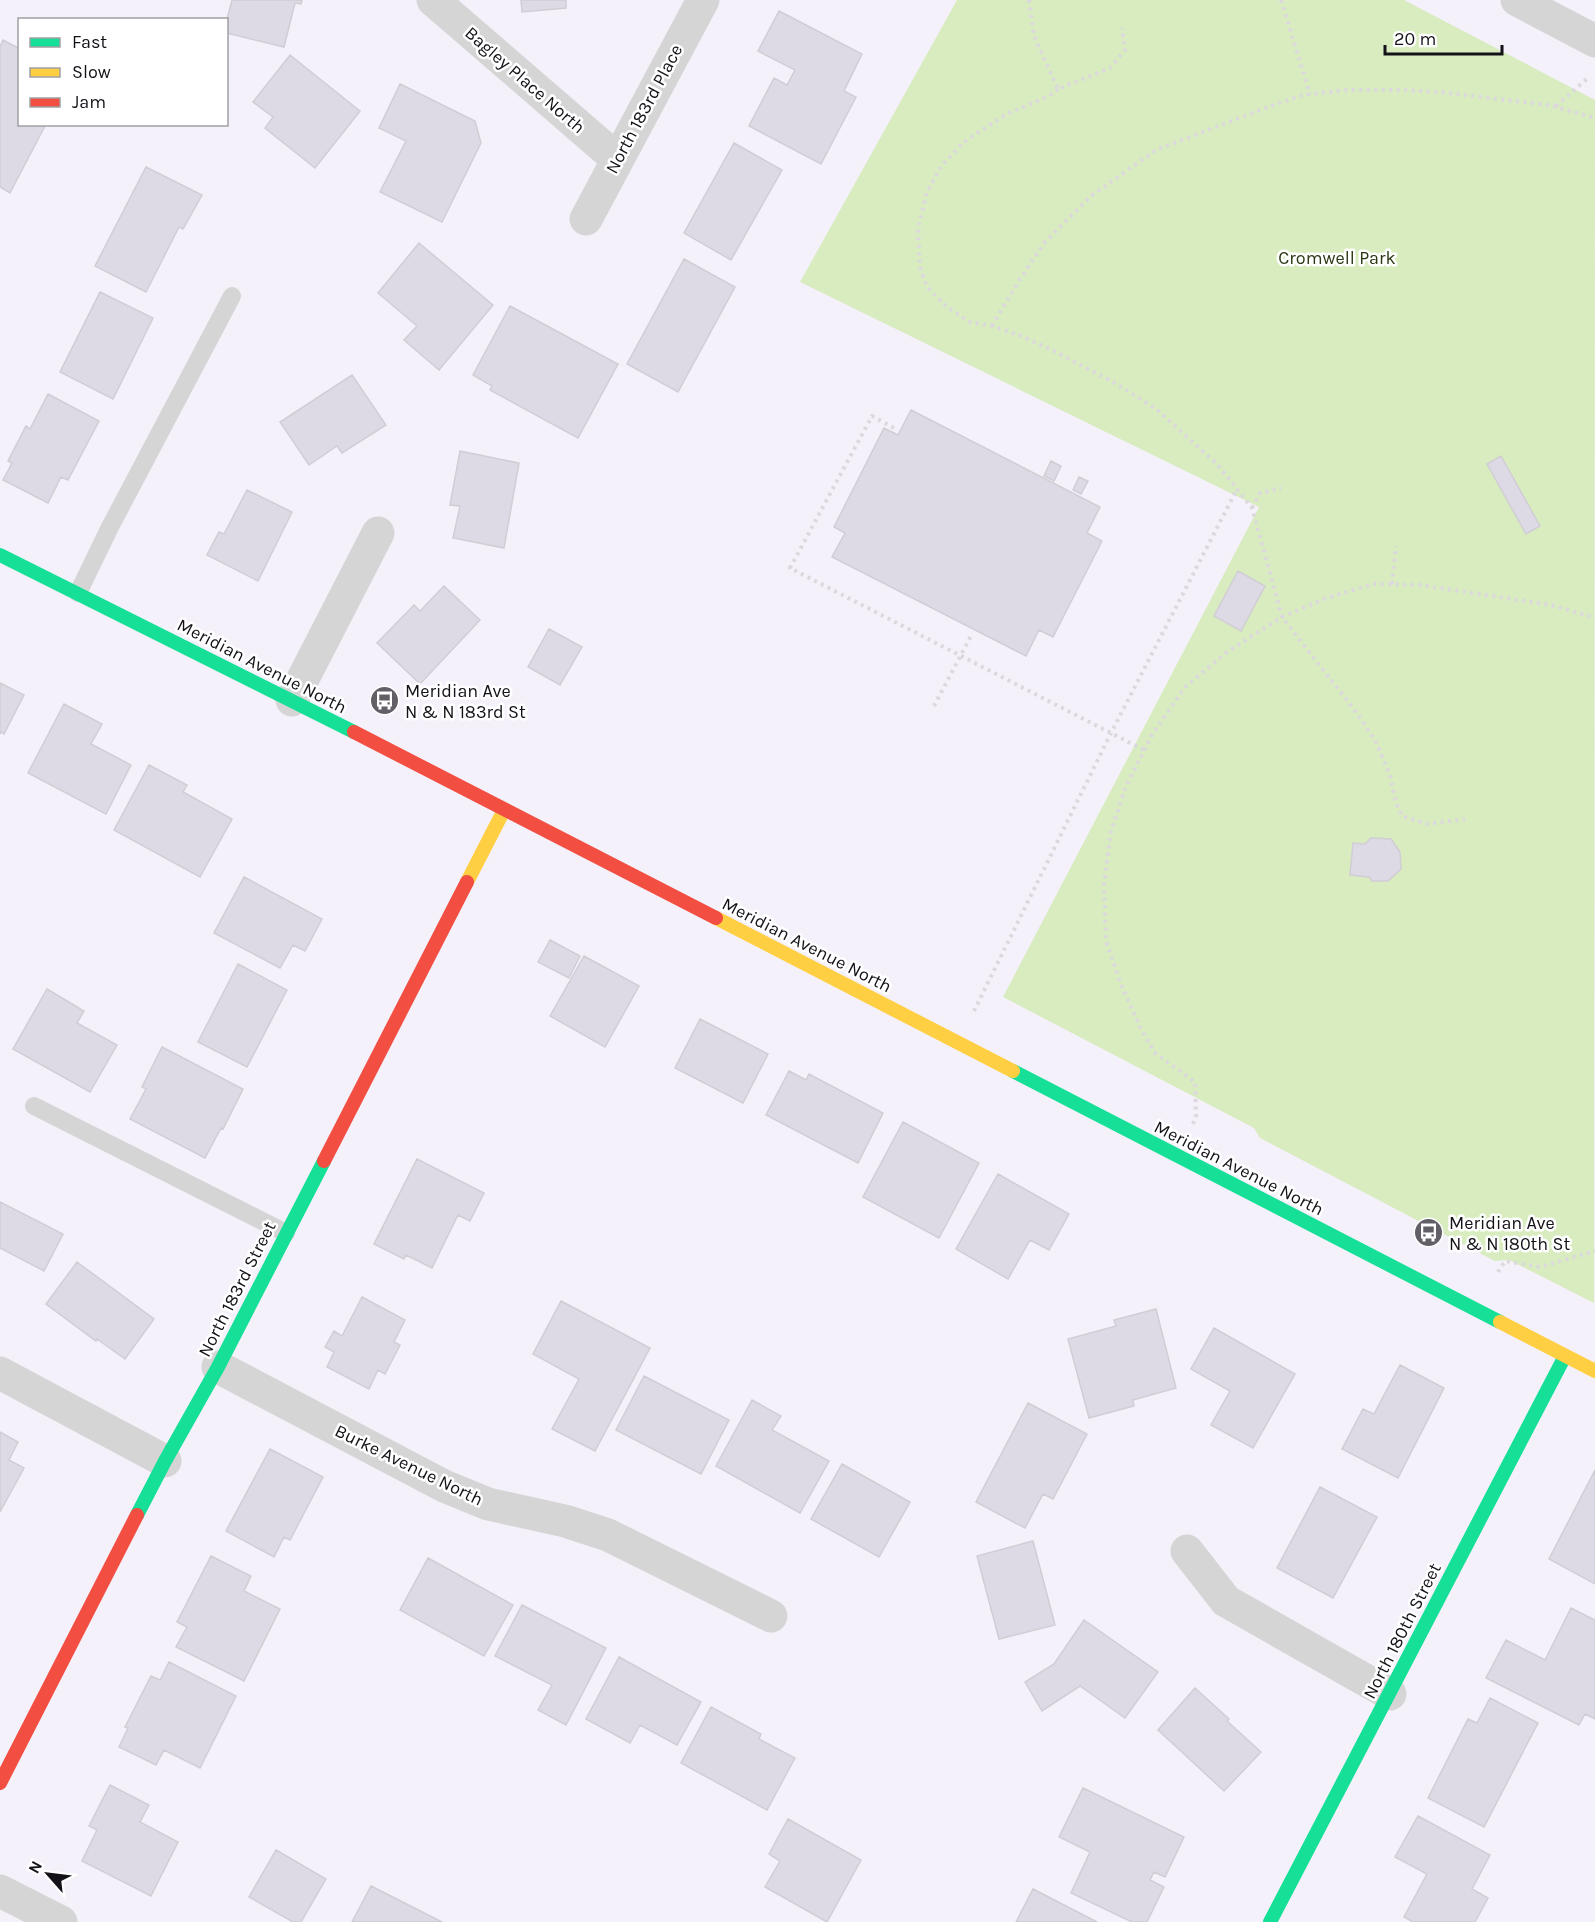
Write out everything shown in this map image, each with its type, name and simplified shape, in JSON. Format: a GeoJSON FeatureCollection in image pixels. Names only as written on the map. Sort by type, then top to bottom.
{"type":"FeatureCollection","features":[{"type":"Feature","properties":{"kind":"street","name":"Bagley Place North"},"geometry":{"type":"LineString","coordinates":[[433,0],[617,159]]}},
{"type":"Feature","properties":{"kind":"street","name":"North 183rd Place"},"geometry":{"type":"LineString","coordinates":[[586,219],[703,0]]}},
{"type":"Feature","properties":{"kind":"street"},"geometry":{"type":"LineString","coordinates":[[1517,0],[1595,40]]}},
{"type":"Feature","properties":{"kind":"street"},"geometry":{"type":"LineString","coordinates":[[292,700],[378,533]]}},
{"type":"Feature","properties":{"kind":"street","name":"Meridian Avenue North"},"geometry":{"type":"LineString","coordinates":[[0,555],[292,700],[1595,1371]]}},
{"type":"Feature","properties":{"kind":"street","name":"North 183rd Street"},"geometry":{"type":"LineString","coordinates":[[0,1783],[165,1461],[218,1367],[504,810]]}},
{"type":"Feature","properties":{"kind":"street","name":"North 180th Street"},"geometry":{"type":"LineString","coordinates":[[1270,1922],[1564,1356]]}},
{"type":"Feature","properties":{"kind":"street","name":"Burke Avenue North"},"geometry":{"type":"LineString","coordinates":[[218,1367],[444,1486],[488,1504],[565,1521],[608,1535],[771,1616]]}},
{"type":"Feature","properties":{"kind":"street"},"geometry":{"type":"LineString","coordinates":[[0,1373],[165,1461]]}},
{"type":"Feature","properties":{"kind":"street"},"geometry":{"type":"LineString","coordinates":[[1187,1551],[1226,1601],[1390,1694]]}},
{"type":"Feature","properties":{"kind":"street"},"geometry":{"type":"LineString","coordinates":[[0,1891],[61,1922]]}},
{"type":"Feature","properties":{"kind":"lane"},"geometry":{"type":"LineString","coordinates":[[78,593],[110,527],[232,296]]}},
{"type":"Feature","properties":{"kind":"lane"},"geometry":{"type":"LineString","coordinates":[[34,1106],[286,1233]]}},
{"type":"Feature","properties":{"kind":"path"},"geometry":{"type":"LineString","coordinates":[[1029,0],[1034,36],[1058,88]]}},
{"type":"Feature","properties":{"kind":"path"},"geometry":{"type":"LineString","coordinates":[[1281,0],[1310,94]]}},
{"type":"Feature","properties":{"kind":"path"},"geometry":{"type":"LineString","coordinates":[[1122,28],[1125,50],[1110,68],[1058,88],[1049,96],[1007,114],[964,142],[942,165],[927,192],[918,228],[920,267],[927,287],[947,307],[970,322],[1019,335],[1115,383],[1156,409],[1217,464],[1252,508],[1282,617],[1375,740],[1390,775],[1396,804],[1402,816],[1428,824],[1465,819]]}},
{"type":"Feature","properties":{"kind":"path"},"geometry":{"type":"LineString","coordinates":[[1555,107],[1595,72]]}},
{"type":"Feature","properties":{"kind":"path"},"geometry":{"type":"LineString","coordinates":[[992,327],[1045,242],[1091,196],[1156,150],[1248,114],[1310,94],[1347,90],[1401,90],[1439,92],[1555,107],[1595,118]]}},
{"type":"Feature","properties":{"kind":"path"},"geometry":{"type":"LineString","coordinates":[[894,428],[872,416],[790,568],[1144,750]]}},
{"type":"Feature","properties":{"kind":"path"},"geometry":{"type":"LineString","coordinates":[[1252,508],[1260,493],[1281,488]]}},
{"type":"Feature","properties":{"kind":"path"},"geometry":{"type":"LineString","coordinates":[[957,1043],[1237,489]]}},
{"type":"Feature","properties":{"kind":"path"},"geometry":{"type":"LineString","coordinates":[[1392,584],[1396,546]]}},
{"type":"Feature","properties":{"kind":"path"},"geometry":{"type":"LineString","coordinates":[[1176,1156],[1196,1116],[1194,1082],[1155,1053],[1141,1029],[1122,987],[1106,941],[1104,885],[1112,831],[1126,786],[1152,735],[1185,687],[1227,652],[1282,617],[1324,599],[1373,584],[1420,585],[1551,605],[1595,618]]}},
{"type":"Feature","properties":{"kind":"path"},"geometry":{"type":"LineString","coordinates":[[934,706],[972,634]]}},
{"type":"Feature","properties":{"kind":"path"},"geometry":{"type":"LineString","coordinates":[[1498,1272],[1505,1261],[1540,1267],[1595,1251]]}},
{"type":"Feature","properties":{"kind":"green space","name":"Cromwell Park"},"geometry":{"type":"Polygon","coordinates":[[[957,0],[1404,0],[1595,100],[1594,1303],[1509,1260],[1495,1261],[1260,1138],[1254,1128],[1003,997],[1259,507],[800,282],[957,0]]]}},
{"type":"Feature","properties":{"kind":"building"},"geometry":{"type":"Polygon","coordinates":[[[232,0],[302,0],[301,4],[295,3],[284,47],[228,33],[227,18],[232,0]]]}},
{"type":"Feature","properties":{"kind":"building"},"geometry":{"type":"Polygon","coordinates":[[[521,0],[566,0],[566,8],[522,12],[521,0]]]}},
{"type":"Feature","properties":{"kind":"building"},"geometry":{"type":"Polygon","coordinates":[[[779,11],[862,54],[844,91],[856,97],[821,164],[749,126],[774,78],[787,85],[795,70],[758,51],[779,11]]]}},
{"type":"Feature","properties":{"kind":"building"},"geometry":{"type":"Polygon","coordinates":[[[3,40],[18,48],[18,126],[45,126],[10,193],[0,187],[0,47],[3,40]]]}},
{"type":"Feature","properties":{"kind":"building"},"geometry":{"type":"Polygon","coordinates":[[[290,55],[360,111],[315,168],[265,128],[273,117],[253,102],[290,55]]]}},
{"type":"Feature","properties":{"kind":"building"},"geometry":{"type":"Polygon","coordinates":[[[400,84],[475,121],[481,143],[442,222],[380,192],[406,141],[379,128],[400,84]]]}},
{"type":"Feature","properties":{"kind":"building"},"geometry":{"type":"Polygon","coordinates":[[[734,143],[782,170],[731,260],[684,233],[734,143]]]}},
{"type":"Feature","properties":{"kind":"building"},"geometry":{"type":"Polygon","coordinates":[[[146,167],[202,195],[183,229],[179,227],[146,292],[95,266],[146,167]]]}},
{"type":"Feature","properties":{"kind":"building"},"geometry":{"type":"Polygon","coordinates":[[[419,243],[493,305],[439,370],[404,340],[417,326],[378,293],[419,243]]]}},
{"type":"Feature","properties":{"kind":"building"},"geometry":{"type":"Polygon","coordinates":[[[684,259],[735,287],[678,392],[627,364],[684,259]]]}},
{"type":"Feature","properties":{"kind":"building"},"geometry":{"type":"Polygon","coordinates":[[[100,292],[153,318],[113,399],[60,372],[100,292]]]}},
{"type":"Feature","properties":{"kind":"building"},"geometry":{"type":"Polygon","coordinates":[[[510,306],[618,364],[578,438],[490,390],[492,386],[473,375],[510,306]]]}},
{"type":"Feature","properties":{"kind":"building"},"geometry":{"type":"Polygon","coordinates":[[[352,375],[386,425],[342,453],[337,446],[309,465],[280,422],[352,375]]]}},
{"type":"Feature","properties":{"kind":"building"},"geometry":{"type":"Polygon","coordinates":[[[48,394],[99,421],[68,480],[61,477],[48,503],[3,480],[12,463],[8,461],[26,426],[30,429],[48,394]]]}},
{"type":"Feature","properties":{"kind":"building"},"geometry":{"type":"Polygon","coordinates":[[[911,410],[1100,507],[1087,533],[1102,541],[1053,637],[1039,630],[1026,656],[832,557],[845,533],[834,527],[884,428],[898,435],[911,410]]]}},
{"type":"Feature","properties":{"kind":"building"},"geometry":{"type":"Polygon","coordinates":[[[460,451],[519,463],[504,548],[453,538],[460,506],[450,505],[460,451]]]}},
{"type":"Feature","properties":{"kind":"building"},"geometry":{"type":"Polygon","coordinates":[[[1501,456],[1540,526],[1526,534],[1487,464],[1501,456]]]}},
{"type":"Feature","properties":{"kind":"building"},"geometry":{"type":"Polygon","coordinates":[[[1051,461],[1061,466],[1054,481],[1044,476],[1051,461]]]}},
{"type":"Feature","properties":{"kind":"building"},"geometry":{"type":"Polygon","coordinates":[[[1079,477],[1088,481],[1081,494],[1073,490],[1079,477]]]}},
{"type":"Feature","properties":{"kind":"building"},"geometry":{"type":"Polygon","coordinates":[[[247,490],[292,512],[258,581],[207,555],[219,532],[224,534],[247,490]]]}},
{"type":"Feature","properties":{"kind":"building"},"geometry":{"type":"Polygon","coordinates":[[[1238,571],[1265,586],[1241,631],[1214,616],[1238,571]]]}},
{"type":"Feature","properties":{"kind":"building"},"geometry":{"type":"Polygon","coordinates":[[[444,586],[480,620],[420,684],[377,643],[414,605],[420,611],[444,586]]]}},
{"type":"Feature","properties":{"kind":"building"},"geometry":{"type":"Polygon","coordinates":[[[549,629],[582,647],[560,685],[528,667],[549,629]]]}},
{"type":"Feature","properties":{"kind":"building"},"geometry":{"type":"Polygon","coordinates":[[[0,683],[24,695],[4,734],[1,732],[0,734],[0,683]]]}},
{"type":"Feature","properties":{"kind":"building"},"geometry":{"type":"Polygon","coordinates":[[[64,704],[102,724],[91,744],[131,765],[106,814],[28,773],[64,704]]]}},
{"type":"Feature","properties":{"kind":"building"},"geometry":{"type":"Polygon","coordinates":[[[149,765],[187,785],[183,792],[232,819],[200,877],[114,830],[149,765]]]}},
{"type":"Feature","properties":{"kind":"building"},"geometry":{"type":"Polygon","coordinates":[[[1371,838],[1391,839],[1400,852],[1401,869],[1388,881],[1372,881],[1369,877],[1350,875],[1353,843],[1365,844],[1371,838]]]}},
{"type":"Feature","properties":{"kind":"building"},"geometry":{"type":"Polygon","coordinates":[[[244,877],[322,919],[305,951],[293,945],[280,968],[214,933],[244,877]]]}},
{"type":"Feature","properties":{"kind":"building"},"geometry":{"type":"Polygon","coordinates":[[[550,940],[580,956],[569,978],[538,962],[550,940]]]}},
{"type":"Feature","properties":{"kind":"building"},"geometry":{"type":"Polygon","coordinates":[[[584,956],[639,986],[605,1047],[550,1016],[584,956]]]}},
{"type":"Feature","properties":{"kind":"building"},"geometry":{"type":"Polygon","coordinates":[[[238,964],[287,990],[247,1067],[198,1042],[238,964]]]}},
{"type":"Feature","properties":{"kind":"building"},"geometry":{"type":"Polygon","coordinates":[[[47,989],[84,1011],[77,1023],[117,1045],[90,1092],[13,1049],[47,989]]]}},
{"type":"Feature","properties":{"kind":"building"},"geometry":{"type":"Polygon","coordinates":[[[700,1019],[768,1054],[743,1103],[675,1068],[700,1019]]]}},
{"type":"Feature","properties":{"kind":"building"},"geometry":{"type":"Polygon","coordinates":[[[162,1047],[243,1089],[205,1158],[130,1119],[146,1089],[142,1087],[162,1047]]]}},
{"type":"Feature","properties":{"kind":"building"},"geometry":{"type":"Polygon","coordinates":[[[789,1071],[806,1080],[809,1074],[883,1113],[858,1163],[766,1115],[789,1071]]]}},
{"type":"Feature","properties":{"kind":"building"},"geometry":{"type":"Polygon","coordinates":[[[903,1122],[979,1163],[939,1238],[863,1197],[903,1122]]]}},
{"type":"Feature","properties":{"kind":"building"},"geometry":{"type":"Polygon","coordinates":[[[417,1159],[484,1193],[470,1221],[458,1215],[432,1268],[406,1255],[404,1259],[374,1244],[417,1159]]]}},
{"type":"Feature","properties":{"kind":"building"},"geometry":{"type":"Polygon","coordinates":[[[998,1174],[1069,1214],[1049,1250],[1030,1240],[1008,1279],[956,1249],[998,1174]]]}},
{"type":"Feature","properties":{"kind":"building"},"geometry":{"type":"Polygon","coordinates":[[[0,1202],[63,1234],[44,1271],[0,1248],[0,1202]]]}},
{"type":"Feature","properties":{"kind":"building"},"geometry":{"type":"Polygon","coordinates":[[[77,1262],[154,1319],[125,1359],[46,1304],[77,1262]]]}},
{"type":"Feature","properties":{"kind":"building"},"geometry":{"type":"Polygon","coordinates":[[[362,1297],[405,1320],[394,1342],[400,1345],[385,1374],[378,1370],[369,1389],[327,1367],[334,1352],[325,1347],[334,1331],[342,1336],[362,1297]]]}},
{"type":"Feature","properties":{"kind":"building"},"geometry":{"type":"Polygon","coordinates":[[[561,1301],[650,1348],[595,1451],[552,1429],[579,1379],[533,1354],[561,1301]]]}},
{"type":"Feature","properties":{"kind":"building"},"geometry":{"type":"Polygon","coordinates":[[[1156,1309],[1176,1388],[1133,1400],[1134,1406],[1089,1418],[1068,1339],[1116,1326],[1114,1320],[1156,1309]]]}},
{"type":"Feature","properties":{"kind":"building"},"geometry":{"type":"Polygon","coordinates":[[[1214,1328],[1295,1374],[1253,1448],[1211,1425],[1230,1391],[1191,1369],[1214,1328]]]}},
{"type":"Feature","properties":{"kind":"building"},"geometry":{"type":"Polygon","coordinates":[[[1400,1365],[1444,1388],[1398,1478],[1342,1449],[1363,1409],[1374,1414],[1400,1365]]]}},
{"type":"Feature","properties":{"kind":"building"},"geometry":{"type":"Polygon","coordinates":[[[644,1376],[729,1420],[701,1474],[616,1430],[644,1376]]]}},
{"type":"Feature","properties":{"kind":"building"},"geometry":{"type":"Polygon","coordinates":[[[752,1400],[781,1416],[772,1430],[829,1461],[800,1513],[716,1466],[752,1400]]]}},
{"type":"Feature","properties":{"kind":"building"},"geometry":{"type":"Polygon","coordinates":[[[1028,1403],[1087,1434],[1053,1499],[1043,1494],[1025,1528],[976,1502],[1028,1403]]]}},
{"type":"Feature","properties":{"kind":"building"},"geometry":{"type":"Polygon","coordinates":[[[0,1432],[18,1442],[9,1460],[24,1468],[0,1512],[0,1432]]]}},
{"type":"Feature","properties":{"kind":"building"},"geometry":{"type":"Polygon","coordinates":[[[270,1449],[323,1477],[290,1540],[284,1537],[274,1557],[226,1531],[270,1449]]]}},
{"type":"Feature","properties":{"kind":"building"},"geometry":{"type":"Polygon","coordinates":[[[842,1464],[910,1502],[879,1557],[811,1519],[842,1464]]]}},
{"type":"Feature","properties":{"kind":"building"},"geometry":{"type":"Polygon","coordinates":[[[1595,1470],[1595,1584],[1549,1559],[1595,1470]]]}},
{"type":"Feature","properties":{"kind":"building"},"geometry":{"type":"Polygon","coordinates":[[[1320,1487],[1377,1517],[1333,1598],[1277,1568],[1320,1487]]]}},
{"type":"Feature","properties":{"kind":"building"},"geometry":{"type":"Polygon","coordinates":[[[1033,1541],[1055,1625],[999,1639],[977,1556],[1033,1541]]]}},
{"type":"Feature","properties":{"kind":"building"},"geometry":{"type":"Polygon","coordinates":[[[211,1556],[251,1576],[244,1591],[280,1609],[244,1681],[176,1647],[187,1627],[177,1622],[211,1556]]]}},
{"type":"Feature","properties":{"kind":"building"},"geometry":{"type":"Polygon","coordinates":[[[428,1558],[513,1605],[484,1656],[400,1610],[428,1558]]]}},
{"type":"Feature","properties":{"kind":"building"},"geometry":{"type":"Polygon","coordinates":[[[522,1605],[606,1648],[566,1725],[538,1710],[552,1685],[495,1656],[522,1605]]]}},
{"type":"Feature","properties":{"kind":"building"},"geometry":{"type":"Polygon","coordinates":[[[1571,1608],[1595,1620],[1595,1719],[1585,1714],[1579,1725],[1486,1678],[1506,1640],[1545,1660],[1571,1608]]]}},
{"type":"Feature","properties":{"kind":"building"},"geometry":{"type":"Polygon","coordinates":[[[1084,1620],[1158,1672],[1125,1718],[1080,1686],[1042,1711],[1025,1682],[1054,1664],[1084,1620]]]}},
{"type":"Feature","properties":{"kind":"building"},"geometry":{"type":"Polygon","coordinates":[[[619,1657],[701,1702],[677,1745],[640,1725],[630,1743],[586,1719],[619,1657]]]}},
{"type":"Feature","properties":{"kind":"building"},"geometry":{"type":"Polygon","coordinates":[[[169,1662],[236,1696],[200,1768],[164,1750],[156,1765],[119,1747],[128,1728],[125,1727],[151,1676],[160,1680],[169,1662]]]}},
{"type":"Feature","properties":{"kind":"building"},"geometry":{"type":"Polygon","coordinates":[[[1195,1688],[1261,1752],[1224,1791],[1158,1730],[1195,1688]]]}},
{"type":"Feature","properties":{"kind":"building"},"geometry":{"type":"Polygon","coordinates":[[[1490,1698],[1538,1723],[1484,1827],[1428,1798],[1468,1719],[1477,1723],[1490,1698]]]}},
{"type":"Feature","properties":{"kind":"building"},"geometry":{"type":"Polygon","coordinates":[[[711,1707],[761,1734],[759,1739],[795,1758],[767,1810],[681,1763],[711,1707]]]}},
{"type":"Feature","properties":{"kind":"building"},"geometry":{"type":"Polygon","coordinates":[[[110,1785],[149,1805],[140,1822],[178,1842],[151,1896],[82,1861],[97,1830],[89,1826],[110,1785]]]}},
{"type":"Feature","properties":{"kind":"building"},"geometry":{"type":"Polygon","coordinates":[[[1083,1788],[1184,1837],[1165,1877],[1154,1872],[1150,1880],[1164,1887],[1147,1922],[1132,1922],[1071,1893],[1090,1852],[1059,1837],[1083,1788]]]}},
{"type":"Feature","properties":{"kind":"building"},"geometry":{"type":"Polygon","coordinates":[[[1418,1816],[1490,1855],[1472,1889],[1488,1898],[1475,1922],[1413,1922],[1404,1917],[1427,1874],[1395,1857],[1418,1816]]]}},
{"type":"Feature","properties":{"kind":"building"},"geometry":{"type":"Polygon","coordinates":[[[788,1819],[861,1860],[827,1922],[765,1887],[780,1861],[769,1854],[788,1819]]]}},
{"type":"Feature","properties":{"kind":"building"},"geometry":{"type":"Polygon","coordinates":[[[276,1850],[326,1879],[301,1922],[293,1922],[249,1897],[276,1850]]]}},
{"type":"Feature","properties":{"kind":"building"},"geometry":{"type":"Polygon","coordinates":[[[371,1886],[442,1922],[352,1922],[371,1886]]]}},
{"type":"Feature","properties":{"kind":"building"},"geometry":{"type":"Polygon","coordinates":[[[1033,1889],[1097,1922],[1016,1922],[1033,1889]]]}},
{"type":"Feature","properties":{"kind":"traffic: fast"},"geometry":{"type":"LineString","coordinates":[[0,555],[354,732]]}},
{"type":"Feature","properties":{"kind":"traffic: fast"},"geometry":{"type":"LineString","coordinates":[[1013,1071],[1500,1322]]}},
{"type":"Feature","properties":{"kind":"traffic: fast"},"geometry":{"type":"LineString","coordinates":[[137,1515],[218,1367],[324,1161]]}},
{"type":"Feature","properties":{"kind":"traffic: fast"},"geometry":{"type":"LineString","coordinates":[[1270,1922],[1565,1356]]}},
{"type":"Feature","properties":{"kind":"traffic: slow"},"geometry":{"type":"LineString","coordinates":[[467,882],[504,810]]}},
{"type":"Feature","properties":{"kind":"traffic: slow"},"geometry":{"type":"LineString","coordinates":[[716,918],[1013,1071]]}},
{"type":"Feature","properties":{"kind":"traffic: slow"},"geometry":{"type":"LineString","coordinates":[[1500,1322],[1595,1371]]}},
{"type":"Feature","properties":{"kind":"traffic: jam"},"geometry":{"type":"LineString","coordinates":[[354,732],[716,918]]}},
{"type":"Feature","properties":{"kind":"traffic: jam"},"geometry":{"type":"LineString","coordinates":[[324,1161],[467,882]]}},
{"type":"Feature","properties":{"kind":"traffic: jam"},"geometry":{"type":"LineString","coordinates":[[0,1783],[137,1515]]}},
{"type":"Feature","properties":{"kind":"place","name":"Meridian Ave N & N 183rd St"},"geometry":{"type":"Point","coordinates":[384,701]}},
{"type":"Feature","properties":{"kind":"place","name":"Meridian Ave N & N 180th St"},"geometry":{"type":"Point","coordinates":[1428,1233]}}]}
